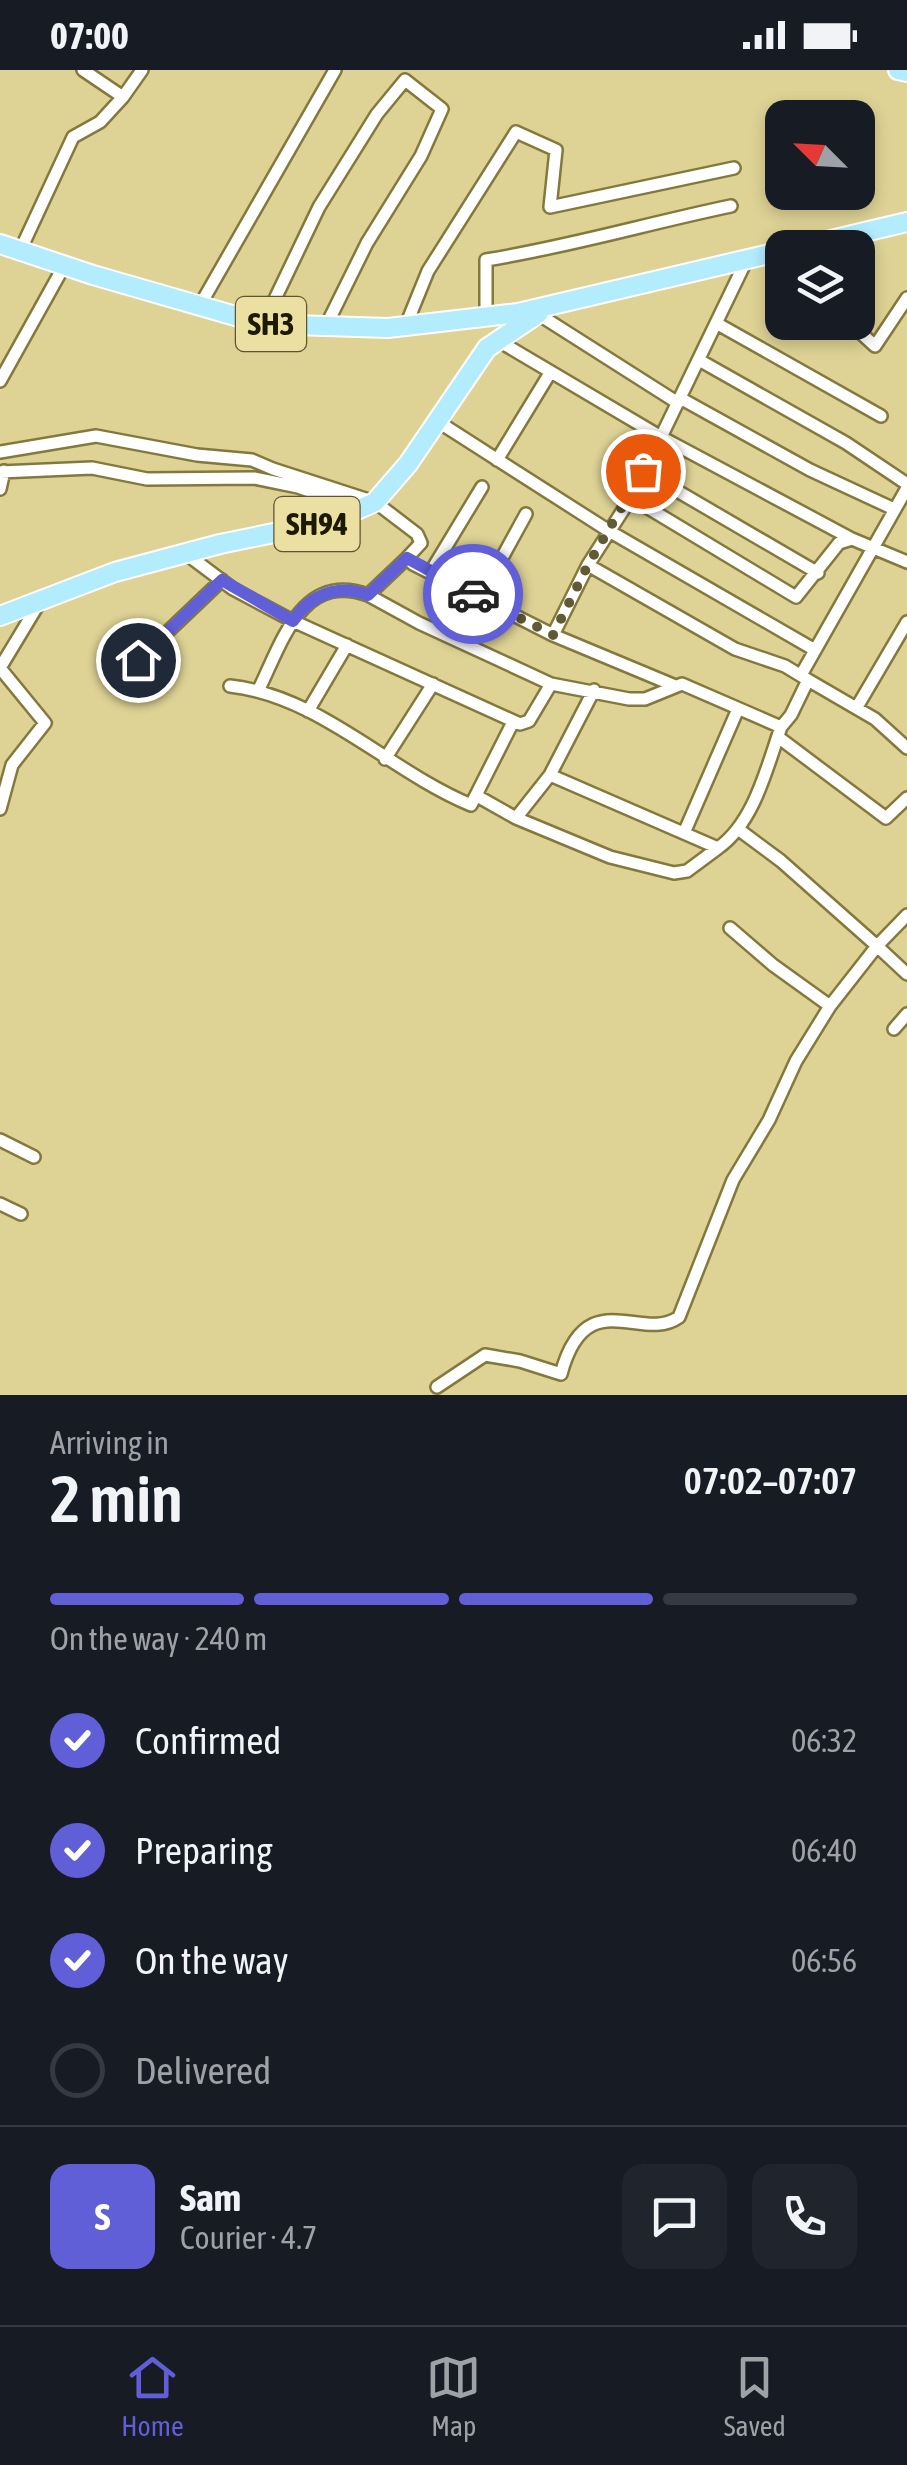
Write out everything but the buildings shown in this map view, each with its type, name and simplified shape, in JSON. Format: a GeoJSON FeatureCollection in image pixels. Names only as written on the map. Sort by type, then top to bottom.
{"type":"FeatureCollection","features":[{"type":"Feature","properties":{"kind":"main road"},"geometry":{"type":"LineString","coordinates":[[898,70],[907,72]]}},
{"type":"Feature","properties":{"kind":"main road"},"geometry":{"type":"LineString","coordinates":[[875,232],[903,226]]}},
{"type":"Feature","properties":{"kind":"main road","name":"SH3"},"geometry":{"type":"LineString","coordinates":[[0,244],[263,324],[326,326],[406,326],[545,309],[765,255]]}},
{"type":"Feature","properties":{"kind":"main road","name":"SH94"},"geometry":{"type":"LineString","coordinates":[[2,613],[115,572],[332,520],[368,505],[408,464],[487,348],[545,309]]}},
{"type":"Feature","properties":{"kind":"street"},"geometry":{"type":"LineString","coordinates":[[83,70],[122,97]]}},
{"type":"Feature","properties":{"kind":"street"},"geometry":{"type":"LineString","coordinates":[[20,251],[73,138],[100,122],[142,70]]}},
{"type":"Feature","properties":{"kind":"street"},"geometry":{"type":"LineString","coordinates":[[198,307],[335,70]]}},
{"type":"Feature","properties":{"kind":"street"},"geometry":{"type":"LineString","coordinates":[[263,324],[319,207],[376,114],[405,80],[442,109],[421,156],[367,243],[326,326]]}},
{"type":"Feature","properties":{"kind":"street"},"geometry":{"type":"LineString","coordinates":[[406,326],[428,271],[516,132],[556,150],[550,208],[734,168]]}},
{"type":"Feature","properties":{"kind":"street"},"geometry":{"type":"LineString","coordinates":[[486,316],[486,260],[731,206]]}},
{"type":"Feature","properties":{"kind":"street"},"geometry":{"type":"LineString","coordinates":[[553,635],[661,437],[746,259]]}},
{"type":"Feature","properties":{"kind":"street"},"geometry":{"type":"LineString","coordinates":[[0,381],[64,266]]}},
{"type":"Feature","properties":{"kind":"street"},"geometry":{"type":"LineString","coordinates":[[868,340],[874,346],[907,298]]}},
{"type":"Feature","properties":{"kind":"street"},"geometry":{"type":"LineString","coordinates":[[545,309],[679,401],[894,509]]}},
{"type":"Feature","properties":{"kind":"street"},"geometry":{"type":"LineString","coordinates":[[716,323],[880,416]]}},
{"type":"Feature","properties":{"kind":"street"},"geometry":{"type":"LineString","coordinates":[[497,340],[661,437],[852,538],[907,562]]}},
{"type":"Feature","properties":{"kind":"street"},"geometry":{"type":"LineString","coordinates":[[477,796],[516,818],[610,856],[674,874],[687,870],[738,829],[779,732],[791,715],[815,650],[907,486],[846,443],[699,360]]}},
{"type":"Feature","properties":{"kind":"street"},"geometry":{"type":"LineString","coordinates":[[497,460],[550,372]]}},
{"type":"Feature","properties":{"kind":"street"},"geometry":{"type":"LineString","coordinates":[[438,421],[609,532],[815,650]]}},
{"type":"Feature","properties":{"kind":"street"},"geometry":{"type":"LineString","coordinates":[[0,452],[96,436],[197,455],[252,460],[368,505],[417,534],[421,543],[368,595]]}},
{"type":"Feature","properties":{"kind":"street"},"geometry":{"type":"LineString","coordinates":[[0,489],[2,472],[92,468],[147,479],[254,478],[368,505]]}},
{"type":"Feature","properties":{"kind":"street"},"geometry":{"type":"LineString","coordinates":[[643,471],[818,573]]}},
{"type":"Feature","properties":{"kind":"street"},"geometry":{"type":"LineString","coordinates":[[430,572],[482,487]]}},
{"type":"Feature","properties":{"kind":"street"},"geometry":{"type":"LineString","coordinates":[[630,497],[796,597],[839,543],[852,538]]}},
{"type":"Feature","properties":{"kind":"street"},"geometry":{"type":"LineString","coordinates":[[480,598],[526,514]]}},
{"type":"Feature","properties":{"kind":"street"},"geometry":{"type":"LineString","coordinates":[[185,553],[222,580],[293,621],[514,722],[530,722],[551,684]]}},
{"type":"Feature","properties":{"kind":"street"},"geometry":{"type":"LineString","coordinates":[[407,558],[553,635],[738,709],[779,732],[886,818],[907,798]]}},
{"type":"Feature","properties":{"kind":"street"},"geometry":{"type":"LineString","coordinates":[[588,565],[735,649],[786,666],[875,719],[907,748]]}},
{"type":"Feature","properties":{"kind":"street"},"geometry":{"type":"LineString","coordinates":[[138,660],[222,580]]}},
{"type":"Feature","properties":{"kind":"street"},"geometry":{"type":"LineString","coordinates":[[260,689],[302,608],[331,592],[348,588],[551,684],[629,699],[663,694],[673,685]]}},
{"type":"Feature","properties":{"kind":"street"},"geometry":{"type":"LineString","coordinates":[[0,809],[12,765],[45,723],[0,668],[40,600]]}},
{"type":"Feature","properties":{"kind":"street"},"geometry":{"type":"LineString","coordinates":[[857,707],[907,622]]}},
{"type":"Feature","properties":{"kind":"street"},"geometry":{"type":"LineString","coordinates":[[308,712],[346,645]]}},
{"type":"Feature","properties":{"kind":"street"},"geometry":{"type":"LineString","coordinates":[[386,758],[433,684]]}},
{"type":"Feature","properties":{"kind":"street"},"geometry":{"type":"LineString","coordinates":[[230,686],[260,689],[308,712],[434,789],[471,804],[514,722]]}},
{"type":"Feature","properties":{"kind":"street"},"geometry":{"type":"LineString","coordinates":[[516,818],[550,775],[594,690]]}},
{"type":"Feature","properties":{"kind":"street"},"geometry":{"type":"LineString","coordinates":[[684,833],[738,709]]}},
{"type":"Feature","properties":{"kind":"street"},"geometry":{"type":"LineString","coordinates":[[550,775],[718,848]]}},
{"type":"Feature","properties":{"kind":"street"},"geometry":{"type":"LineString","coordinates":[[738,829],[781,861],[907,974]]}},
{"type":"Feature","properties":{"kind":"street"},"geometry":{"type":"LineString","coordinates":[[437,1387],[485,1355],[561,1374],[572,1345],[597,1322],[670,1323],[679,1317],[732,1180],[747,1160],[796,1061],[830,1006],[907,915]]}},
{"type":"Feature","properties":{"kind":"street"},"geometry":{"type":"LineString","coordinates":[[730,928],[772,965],[830,1006]]}},
{"type":"Feature","properties":{"kind":"street"},"geometry":{"type":"LineString","coordinates":[[894,1029],[907,1014]]}},
{"type":"Feature","properties":{"kind":"street"},"geometry":{"type":"LineString","coordinates":[[0,1140],[34,1157]]}},
{"type":"Feature","properties":{"kind":"street"},"geometry":{"type":"LineString","coordinates":[[0,1204],[21,1214]]}},
{"type":"Feature","properties":{"kind":"way so far"},"geometry":{"type":"LineString","coordinates":[[473,594],[553,635],[643,471]]}},
{"type":"Feature","properties":{"kind":"route"},"geometry":{"type":"LineString","coordinates":[[138,660],[222,580],[293,621],[315,598],[331,592],[348,588],[368,595],[407,558],[473,594]]}}]}
